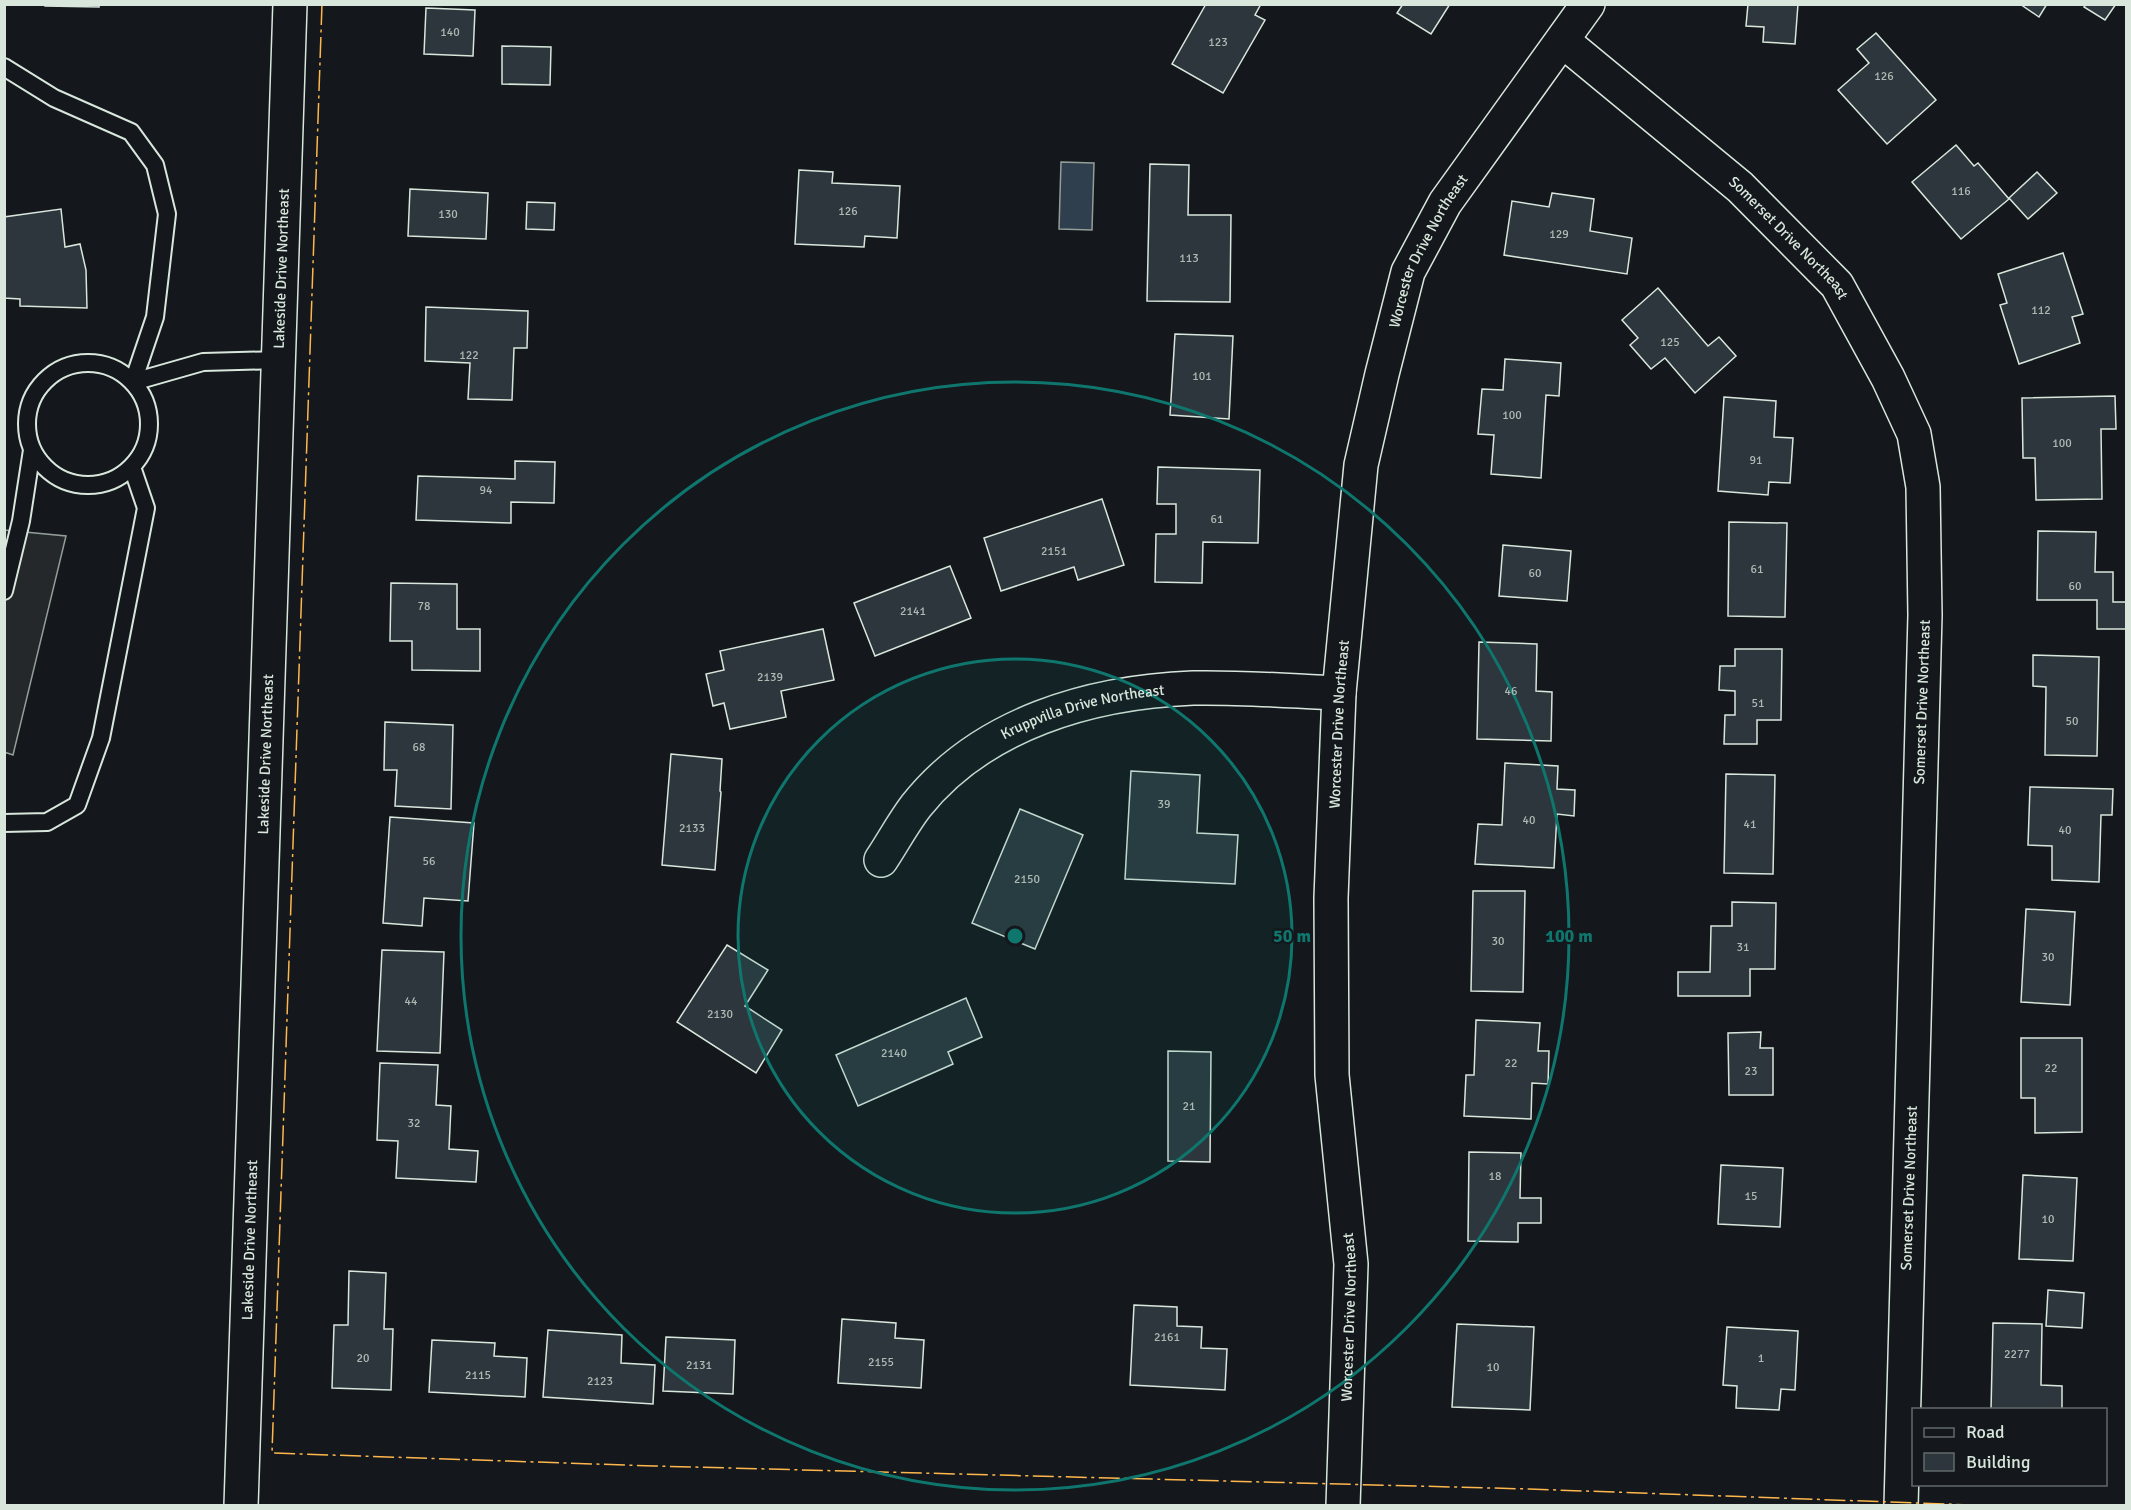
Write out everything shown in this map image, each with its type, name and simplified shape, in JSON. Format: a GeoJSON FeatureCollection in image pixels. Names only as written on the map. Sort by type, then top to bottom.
{"type":"FeatureCollection","features":[{"type":"Feature","properties":{"kind":"street","name":"Lakeside Drive Northeast"},"geometry":{"type":"LineString","coordinates":[[241,1506],[290,4]]}},
{"type":"Feature","properties":{"kind":"street","name":"Worcester Drive Northeast"},"geometry":{"type":"LineString","coordinates":[[1343,1506],[1351,1264],[1332,1075],[1331,897],[1339,693],[1361,465],[1408,272],[1445,203],[1588,4]]}},
{"type":"Feature","properties":{"kind":"street","name":"Somerset Drive Northeast"},"geometry":{"type":"LineString","coordinates":[[1563,41],[1740,187],[1837,285],[1888,378],[1914,434],[1923,487],[1925,615],[1900,1506]]}},
{"type":"Feature","properties":{"kind":"street","name":"Kruppvilla Drive Northeast"},"geometry":{"type":"LineString","coordinates":[[881,860],[916,806],[946,774],[985,745],[1024,724],[1065,708],[1105,698],[1194,688],[1339,693]]}},
{"type":"Feature","properties":{"kind":"lane"},"geometry":{"type":"LineString","coordinates":[[4,67],[54,98],[132,132],[155,165],[167,214],[155,317],[133,382]]}},
{"type":"Feature","properties":{"kind":"lane"},"geometry":{"type":"LineString","coordinates":[[133,382],[202,362],[279,360]]}},
{"type":"Feature","properties":{"kind":"lane"},"geometry":{"type":"LineString","coordinates":[[80,363],[100,364],[118,371],[133,382],[143,398],[149,416],[149,425],[143,452],[132,467],[107,482],[78,485],[59,478],[43,466],[32,450],[27,432],[28,412],[34,394],[46,379],[62,369],[80,363]]}},
{"type":"Feature","properties":{"kind":"lane"},"geometry":{"type":"LineString","coordinates":[[4,591],[21,521],[32,450]]}},
{"type":"Feature","properties":{"kind":"lane"},"geometry":{"type":"LineString","coordinates":[[4,824],[47,822],[77,805],[101,738],[146,508],[132,467]]}},
{"type":"Feature","properties":{"kind":"shaded area"},"geometry":{"type":"Polygon","coordinates":[[[4,530],[66,536],[13,755],[4,752],[4,530]]]}},
{"type":"Feature","properties":{"kind":"water"},"geometry":{"type":"Polygon","coordinates":[[[1061,162],[1094,163],[1092,230],[1059,229],[1061,162]]]}},
{"type":"Feature","properties":{"kind":"building"},"geometry":{"type":"Polygon","coordinates":[[[45,4],[99,4],[99,7],[45,6],[45,4]]]}},
{"type":"Feature","properties":{"kind":"building"},"geometry":{"type":"Polygon","coordinates":[[[1206,4],[1261,4],[1255,15],[1265,20],[1223,93],[1172,64],[1206,4]]]}},
{"type":"Feature","properties":{"kind":"building"},"geometry":{"type":"Polygon","coordinates":[[[1403,4],[1450,4],[1431,34],[1397,13],[1403,4]]]}},
{"type":"Feature","properties":{"kind":"building"},"geometry":{"type":"Polygon","coordinates":[[[1748,4],[1798,4],[1795,44],[1763,42],[1764,27],[1746,26],[1748,4]]]}},
{"type":"Feature","properties":{"kind":"building"},"geometry":{"type":"Polygon","coordinates":[[[2020,4],[2047,4],[2039,17],[2020,4]]]}},
{"type":"Feature","properties":{"kind":"building"},"geometry":{"type":"Polygon","coordinates":[[[2086,4],[2116,4],[2105,20],[2084,7],[2086,4]]]}},
{"type":"Feature","properties":{"kind":"building"},"geometry":{"type":"Polygon","coordinates":[[[426,8],[475,10],[473,56],[424,54],[426,8]]]}},
{"type":"Feature","properties":{"kind":"building"},"geometry":{"type":"Polygon","coordinates":[[[1876,33],[1936,100],[1887,144],[1838,90],[1869,63],[1857,49],[1876,33]]]}},
{"type":"Feature","properties":{"kind":"building"},"geometry":{"type":"Polygon","coordinates":[[[502,46],[551,47],[550,85],[502,84],[502,46]]]}},
{"type":"Feature","properties":{"kind":"building"},"geometry":{"type":"Polygon","coordinates":[[[1956,145],[1974,166],[1978,163],[2009,199],[1961,239],[1912,182],[1956,145]]]}},
{"type":"Feature","properties":{"kind":"building"},"geometry":{"type":"Polygon","coordinates":[[[1150,164],[1189,165],[1188,215],[1231,215],[1230,302],[1147,301],[1150,164]]]}},
{"type":"Feature","properties":{"kind":"building"},"geometry":{"type":"Polygon","coordinates":[[[799,170],[833,172],[832,183],[900,186],[897,238],[865,236],[864,247],[795,244],[799,170]]]}},
{"type":"Feature","properties":{"kind":"building"},"geometry":{"type":"Polygon","coordinates":[[[2037,172],[2057,193],[2028,219],[2009,198],[2037,172]]]}},
{"type":"Feature","properties":{"kind":"building"},"geometry":{"type":"Polygon","coordinates":[[[410,189],[488,193],[486,239],[408,236],[410,189]]]}},
{"type":"Feature","properties":{"kind":"building"},"geometry":{"type":"Polygon","coordinates":[[[1552,193],[1594,199],[1590,231],[1632,238],[1627,274],[1504,255],[1512,201],[1549,207],[1552,193]]]}},
{"type":"Feature","properties":{"kind":"building"},"geometry":{"type":"Polygon","coordinates":[[[527,202],[555,203],[554,230],[526,229],[527,202]]]}},
{"type":"Feature","properties":{"kind":"building"},"geometry":{"type":"Polygon","coordinates":[[[61,209],[65,247],[80,244],[86,270],[87,308],[20,306],[20,299],[4,298],[4,217],[61,209]]]}},
{"type":"Feature","properties":{"kind":"building"},"geometry":{"type":"Polygon","coordinates":[[[2063,253],[2083,314],[2072,317],[2080,343],[2019,364],[2000,305],[2007,303],[1998,274],[2063,253]]]}},
{"type":"Feature","properties":{"kind":"building"},"geometry":{"type":"Polygon","coordinates":[[[1658,288],[1708,346],[1719,337],[1736,356],[1695,393],[1665,358],[1651,369],[1630,345],[1638,338],[1622,320],[1658,288]]]}},
{"type":"Feature","properties":{"kind":"building"},"geometry":{"type":"Polygon","coordinates":[[[426,307],[528,311],[527,348],[514,348],[512,400],[468,399],[470,363],[425,361],[426,307]]]}},
{"type":"Feature","properties":{"kind":"building"},"geometry":{"type":"Polygon","coordinates":[[[1175,334],[1233,336],[1229,419],[1170,415],[1175,334]]]}},
{"type":"Feature","properties":{"kind":"building"},"geometry":{"type":"Polygon","coordinates":[[[1505,359],[1561,363],[1559,396],[1546,395],[1541,478],[1491,474],[1494,435],[1478,434],[1482,389],[1503,390],[1505,359]]]}},
{"type":"Feature","properties":{"kind":"building"},"geometry":{"type":"Polygon","coordinates":[[[2115,396],[2116,429],[2101,429],[2102,499],[2036,500],[2035,458],[2023,458],[2022,398],[2115,396]]]}},
{"type":"Feature","properties":{"kind":"building"},"geometry":{"type":"Polygon","coordinates":[[[1724,397],[1776,401],[1774,437],[1793,438],[1790,483],[1769,482],[1768,495],[1718,491],[1724,397]]]}},
{"type":"Feature","properties":{"kind":"building"},"geometry":{"type":"Polygon","coordinates":[[[515,461],[555,462],[554,503],[511,502],[511,523],[416,520],[418,476],[515,479],[515,461]]]}},
{"type":"Feature","properties":{"kind":"building"},"geometry":{"type":"Polygon","coordinates":[[[1158,467],[1260,470],[1258,543],[1203,542],[1202,583],[1155,582],[1156,534],[1176,534],[1176,504],[1157,504],[1158,467]]]}},
{"type":"Feature","properties":{"kind":"building"},"geometry":{"type":"Polygon","coordinates":[[[1102,499],[1124,565],[1078,580],[1074,567],[1001,591],[984,538],[1102,499]]]}},
{"type":"Feature","properties":{"kind":"building"},"geometry":{"type":"Polygon","coordinates":[[[1729,522],[1787,523],[1785,617],[1728,616],[1729,522]]]}},
{"type":"Feature","properties":{"kind":"building"},"geometry":{"type":"Polygon","coordinates":[[[2038,531],[2096,532],[2095,572],[2113,572],[2113,602],[2126,602],[2126,629],[2097,629],[2097,600],[2037,600],[2038,531]]]}},
{"type":"Feature","properties":{"kind":"building"},"geometry":{"type":"Polygon","coordinates":[[[1503,545],[1571,551],[1567,601],[1499,596],[1503,545]]]}},
{"type":"Feature","properties":{"kind":"building"},"geometry":{"type":"Polygon","coordinates":[[[950,566],[971,618],[875,656],[854,603],[950,566]]]}},
{"type":"Feature","properties":{"kind":"building"},"geometry":{"type":"Polygon","coordinates":[[[391,583],[457,584],[457,629],[480,629],[480,671],[412,670],[412,641],[390,641],[391,583]]]}},
{"type":"Feature","properties":{"kind":"building"},"geometry":{"type":"Polygon","coordinates":[[[823,629],[834,680],[781,691],[786,717],[730,729],[724,703],[713,706],[706,674],[724,670],[720,651],[823,629]]]}},
{"type":"Feature","properties":{"kind":"building"},"geometry":{"type":"Polygon","coordinates":[[[1479,642],[1537,644],[1536,691],[1552,692],[1551,741],[1477,739],[1479,642]]]}},
{"type":"Feature","properties":{"kind":"building"},"geometry":{"type":"Polygon","coordinates":[[[1735,649],[1782,649],[1781,720],[1757,720],[1757,744],[1724,744],[1725,715],[1735,715],[1735,691],[1719,690],[1720,666],[1735,666],[1735,649]]]}},
{"type":"Feature","properties":{"kind":"building"},"geometry":{"type":"Polygon","coordinates":[[[2033,655],[2099,657],[2097,756],[2045,755],[2046,687],[2033,686],[2033,655]]]}},
{"type":"Feature","properties":{"kind":"building"},"geometry":{"type":"Polygon","coordinates":[[[385,722],[453,725],[451,809],[395,806],[397,770],[384,770],[385,722]]]}},
{"type":"Feature","properties":{"kind":"building"},"geometry":{"type":"Polygon","coordinates":[[[671,754],[722,759],[715,870],[662,865],[671,754]]]}},
{"type":"Feature","properties":{"kind":"building"},"geometry":{"type":"Polygon","coordinates":[[[1505,763],[1558,766],[1557,789],[1575,790],[1574,816],[1557,814],[1554,868],[1475,864],[1478,824],[1502,825],[1505,763]]]}},
{"type":"Feature","properties":{"kind":"building"},"geometry":{"type":"Polygon","coordinates":[[[1131,771],[1200,775],[1197,833],[1238,835],[1235,884],[1125,879],[1131,771]]]}},
{"type":"Feature","properties":{"kind":"building"},"geometry":{"type":"Polygon","coordinates":[[[1726,774],[1775,775],[1773,874],[1724,873],[1726,774]]]}},
{"type":"Feature","properties":{"kind":"building"},"geometry":{"type":"Polygon","coordinates":[[[2030,787],[2113,789],[2112,815],[2101,815],[2099,882],[2052,880],[2052,846],[2028,845],[2030,787]]]}},
{"type":"Feature","properties":{"kind":"building"},"geometry":{"type":"Polygon","coordinates":[[[1020,809],[1083,835],[1035,949],[972,923],[1020,809]]]}},
{"type":"Feature","properties":{"kind":"building"},"geometry":{"type":"Polygon","coordinates":[[[390,817],[474,823],[468,901],[424,898],[422,926],[383,923],[390,817]]]}},
{"type":"Feature","properties":{"kind":"building"},"geometry":{"type":"Polygon","coordinates":[[[1473,891],[1525,891],[1523,992],[1471,991],[1473,891]]]}},
{"type":"Feature","properties":{"kind":"building"},"geometry":{"type":"Polygon","coordinates":[[[1732,902],[1776,903],[1775,969],[1750,969],[1750,996],[1678,996],[1678,972],[1710,972],[1711,926],[1732,926],[1732,902]]]}},
{"type":"Feature","properties":{"kind":"building"},"geometry":{"type":"Polygon","coordinates":[[[2026,909],[2075,912],[2070,1005],[2021,1002],[2026,909]]]}},
{"type":"Feature","properties":{"kind":"building"},"geometry":{"type":"Polygon","coordinates":[[[727,945],[768,970],[745,1006],[782,1030],[756,1073],[677,1022],[727,945]]]}},
{"type":"Feature","properties":{"kind":"building"},"geometry":{"type":"Polygon","coordinates":[[[382,950],[444,952],[440,1053],[377,1051],[382,950]]]}},
{"type":"Feature","properties":{"kind":"building"},"geometry":{"type":"Polygon","coordinates":[[[966,998],[982,1037],[948,1052],[953,1064],[858,1106],[836,1055],[966,998]]]}},
{"type":"Feature","properties":{"kind":"building"},"geometry":{"type":"Polygon","coordinates":[[[1476,1020],[1540,1023],[1538,1051],[1549,1051],[1548,1084],[1532,1083],[1531,1119],[1464,1116],[1466,1075],[1474,1075],[1476,1020]]]}},
{"type":"Feature","properties":{"kind":"building"},"geometry":{"type":"Polygon","coordinates":[[[1761,1032],[1760,1048],[1773,1048],[1773,1095],[1729,1095],[1728,1033],[1761,1032]]]}},
{"type":"Feature","properties":{"kind":"building"},"geometry":{"type":"Polygon","coordinates":[[[2021,1038],[2082,1038],[2082,1132],[2035,1133],[2035,1098],[2021,1098],[2021,1038]]]}},
{"type":"Feature","properties":{"kind":"building"},"geometry":{"type":"Polygon","coordinates":[[[1168,1051],[1211,1052],[1210,1162],[1168,1161],[1168,1051]]]}},
{"type":"Feature","properties":{"kind":"building"},"geometry":{"type":"Polygon","coordinates":[[[380,1063],[438,1065],[436,1105],[451,1106],[449,1149],[478,1151],[476,1182],[396,1178],[398,1141],[377,1140],[380,1063]]]}},
{"type":"Feature","properties":{"kind":"building"},"geometry":{"type":"Polygon","coordinates":[[[1469,1152],[1521,1153],[1520,1198],[1541,1198],[1541,1223],[1518,1223],[1518,1242],[1468,1241],[1469,1152]]]}},
{"type":"Feature","properties":{"kind":"building"},"geometry":{"type":"Polygon","coordinates":[[[1721,1165],[1783,1168],[1780,1227],[1718,1224],[1721,1165]]]}},
{"type":"Feature","properties":{"kind":"building"},"geometry":{"type":"Polygon","coordinates":[[[2023,1175],[2077,1178],[2073,1261],[2019,1259],[2023,1175]]]}},
{"type":"Feature","properties":{"kind":"building"},"geometry":{"type":"Polygon","coordinates":[[[349,1271],[386,1273],[384,1329],[393,1329],[391,1390],[332,1388],[334,1325],[348,1325],[349,1271]]]}},
{"type":"Feature","properties":{"kind":"building"},"geometry":{"type":"Polygon","coordinates":[[[2048,1290],[2084,1293],[2082,1328],[2046,1326],[2048,1290]]]}},
{"type":"Feature","properties":{"kind":"building"},"geometry":{"type":"Polygon","coordinates":[[[1134,1305],[1177,1307],[1177,1326],[1202,1327],[1201,1348],[1227,1349],[1225,1390],[1130,1385],[1134,1305]]]}},
{"type":"Feature","properties":{"kind":"building"},"geometry":{"type":"Polygon","coordinates":[[[842,1319],[896,1323],[895,1338],[924,1340],[921,1388],[838,1383],[842,1319]]]}},
{"type":"Feature","properties":{"kind":"building"},"geometry":{"type":"Polygon","coordinates":[[[1993,1323],[2042,1324],[2041,1385],[2062,1386],[2062,1408],[1991,1408],[1993,1323]]]}},
{"type":"Feature","properties":{"kind":"building"},"geometry":{"type":"Polygon","coordinates":[[[1457,1324],[1534,1327],[1530,1410],[1452,1407],[1457,1324]]]}},
{"type":"Feature","properties":{"kind":"building"},"geometry":{"type":"Polygon","coordinates":[[[1727,1327],[1798,1331],[1795,1390],[1781,1389],[1779,1410],[1736,1408],[1737,1386],[1723,1385],[1727,1327]]]}},
{"type":"Feature","properties":{"kind":"building"},"geometry":{"type":"Polygon","coordinates":[[[548,1330],[622,1335],[621,1363],[655,1365],[653,1404],[543,1397],[548,1330]]]}},
{"type":"Feature","properties":{"kind":"building"},"geometry":{"type":"Polygon","coordinates":[[[666,1337],[735,1340],[733,1394],[663,1391],[666,1337]]]}},
{"type":"Feature","properties":{"kind":"building"},"geometry":{"type":"Polygon","coordinates":[[[432,1340],[495,1343],[494,1356],[527,1358],[525,1397],[429,1392],[432,1340]]]}},
{"type":"Feature","properties":{"kind":"power"},"geometry":{"type":"LineString","coordinates":[[322,4],[272,1453],[654,1466],[1529,1489],[2001,1506]]}}]}
